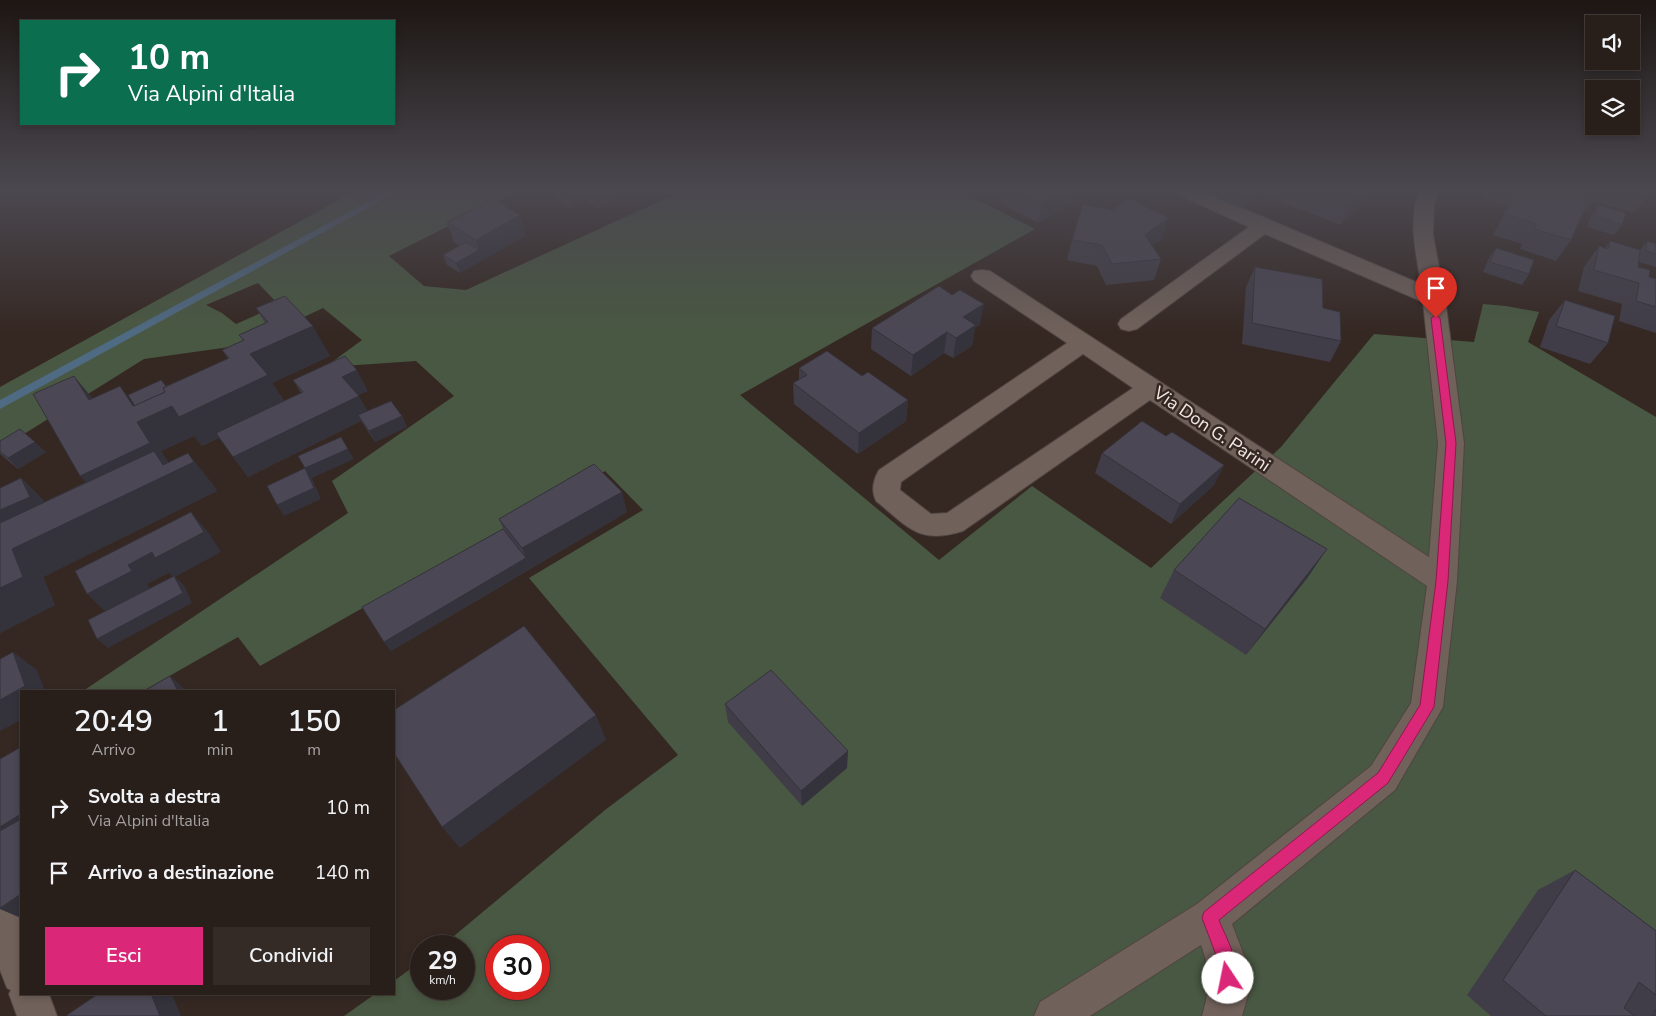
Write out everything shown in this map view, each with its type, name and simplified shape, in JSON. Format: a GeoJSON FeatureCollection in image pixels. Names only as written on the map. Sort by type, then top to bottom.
{"type":"FeatureCollection","features":[{"type":"Feature","properties":{"kind":"street"},"geometry":{"type":"LineString","coordinates":[[1128,324],[1246,238]]}},
{"type":"Feature","properties":{"kind":"street"},"geometry":{"type":"LineString","coordinates":[[1292,238],[1434,298]]}},
{"type":"Feature","properties":{"kind":"street"},"geometry":{"type":"LineString","coordinates":[[1054,1016],[1172,940],[1210,918],[1383,778],[1427,707],[1442,581],[1451,443],[1434,298],[1424,238]]}},
{"type":"Feature","properties":{"kind":"street","name":"Via Don G. Parini"},"geometry":{"type":"LineString","coordinates":[[982,276],[1442,581]]}},
{"type":"Feature","properties":{"kind":"street"},"geometry":{"type":"LineString","coordinates":[[1083,343],[888,477],[886,494],[926,524],[953,523],[1150,388]]}},
{"type":"Feature","properties":{"kind":"street"},"geometry":{"type":"LineString","coordinates":[[0,915],[20,971]]}},
{"type":"Feature","properties":{"kind":"street"},"geometry":{"type":"LineString","coordinates":[[1210,918],[1227,963],[1229,992],[1222,1016]]}},
{"type":"Feature","properties":{"kind":"street"},"geometry":{"type":"LineString","coordinates":[[29,995],[37,1016]]}},
{"type":"Feature","properties":{"kind":"green space"},"geometry":{"type":"Polygon","coordinates":[[[269,238],[424,238],[389,256],[424,286],[466,290],[579,238],[1018,238],[740,395],[939,560],[1032,486],[1151,568],[1281,447],[1374,334],[1474,342],[1483,304],[1539,312],[1528,342],[1656,417],[1656,1016],[344,1016],[374,995],[395,995],[395,980],[410,969],[410,1000],[475,1000],[475,935],[455,935],[605,810],[678,755],[529,578],[643,510],[605,471],[260,666],[238,637],[145,690],[84,690],[348,513],[332,481],[454,396],[416,361],[343,366],[313,376],[362,340],[323,308],[244,345],[144,359],[0,449],[0,387],[269,238]],[[258,283],[206,305],[222,313],[236,324],[279,305],[258,283]]]}},
{"type":"Feature","properties":{"kind":"building"},"geometry":{"type":"Polygon","coordinates":[[[1072,238],[1147,238],[1161,259],[1112,264],[1102,245],[1072,240],[1072,238]]]}},
{"type":"Feature","properties":{"kind":"building"},"geometry":{"type":"Polygon","coordinates":[[[1610,241],[1640,250],[1638,267],[1650,270],[1649,277],[1656,279],[1656,307],[1636,301],[1639,283],[1594,270],[1599,246],[1608,249],[1610,241]]]}},
{"type":"Feature","properties":{"kind":"building"},"geometry":{"type":"Polygon","coordinates":[[[1647,241],[1656,244],[1656,254],[1646,251],[1647,241]]]}},
{"type":"Feature","properties":{"kind":"building"},"geometry":{"type":"Polygon","coordinates":[[[466,242],[479,250],[456,263],[443,255],[466,242]]]}},
{"type":"Feature","properties":{"kind":"building"},"geometry":{"type":"Polygon","coordinates":[[[1496,248],[1534,260],[1529,274],[1490,262],[1496,248]]]}},
{"type":"Feature","properties":{"kind":"building"},"geometry":{"type":"Polygon","coordinates":[[[1255,267],[1322,279],[1323,308],[1340,312],[1341,341],[1252,323],[1255,267]]]}},
{"type":"Feature","properties":{"kind":"building"},"geometry":{"type":"Polygon","coordinates":[[[939,286],[952,295],[960,290],[984,304],[963,317],[976,325],[956,338],[947,332],[913,355],[872,328],[939,286]]]}},
{"type":"Feature","properties":{"kind":"building"},"geometry":{"type":"Polygon","coordinates":[[[285,296],[313,326],[250,354],[268,375],[179,417],[172,406],[137,422],[150,443],[80,476],[33,394],[74,376],[89,400],[120,386],[133,406],[165,392],[163,388],[229,358],[222,350],[244,340],[239,335],[268,322],[256,308],[285,296]]]}},
{"type":"Feature","properties":{"kind":"building"},"geometry":{"type":"Polygon","coordinates":[[[1565,300],[1615,316],[1608,343],[1556,326],[1565,300]]]}},
{"type":"Feature","properties":{"kind":"building"},"geometry":{"type":"Polygon","coordinates":[[[827,351],[862,376],[868,372],[908,400],[859,433],[793,383],[807,375],[799,368],[827,351]]]}},
{"type":"Feature","properties":{"kind":"building"},"geometry":{"type":"Polygon","coordinates":[[[345,356],[357,370],[342,377],[359,396],[233,457],[216,433],[303,392],[293,380],[345,356]]]}},
{"type":"Feature","properties":{"kind":"building"},"geometry":{"type":"Polygon","coordinates":[[[161,380],[166,386],[163,388],[165,392],[135,406],[128,395],[161,380]]]}},
{"type":"Feature","properties":{"kind":"building"},"geometry":{"type":"Polygon","coordinates":[[[391,401],[402,416],[369,431],[358,415],[391,401]]]}},
{"type":"Feature","properties":{"kind":"building"},"geometry":{"type":"Polygon","coordinates":[[[1142,421],[1166,436],[1172,432],[1224,465],[1180,504],[1102,453],[1142,421]]]}},
{"type":"Feature","properties":{"kind":"building"},"geometry":{"type":"Polygon","coordinates":[[[20,429],[35,442],[8,458],[0,452],[0,441],[20,429]]]}},
{"type":"Feature","properties":{"kind":"building"},"geometry":{"type":"Polygon","coordinates":[[[341,437],[348,449],[305,468],[298,456],[341,437]]]}},
{"type":"Feature","properties":{"kind":"building"},"geometry":{"type":"Polygon","coordinates":[[[154,451],[163,465],[188,453],[194,462],[12,549],[23,577],[0,588],[0,523],[154,451]]]}},
{"type":"Feature","properties":{"kind":"building"},"geometry":{"type":"Polygon","coordinates":[[[594,464],[622,492],[522,548],[499,519],[594,464]]]}},
{"type":"Feature","properties":{"kind":"building"},"geometry":{"type":"Polygon","coordinates":[[[305,468],[314,488],[277,505],[267,486],[305,468]]]}},
{"type":"Feature","properties":{"kind":"building"},"geometry":{"type":"Polygon","coordinates":[[[21,478],[30,497],[0,510],[0,488],[21,478]]]}},
{"type":"Feature","properties":{"kind":"building"},"geometry":{"type":"Polygon","coordinates":[[[1239,498],[1327,549],[1265,629],[1174,570],[1239,498]]]}},
{"type":"Feature","properties":{"kind":"building"},"geometry":{"type":"Polygon","coordinates":[[[191,512],[204,532],[155,558],[152,552],[128,565],[132,571],[87,594],[75,571],[191,512]]]}},
{"type":"Feature","properties":{"kind":"building"},"geometry":{"type":"Polygon","coordinates":[[[503,529],[526,558],[384,642],[362,607],[503,529]]]}},
{"type":"Feature","properties":{"kind":"building"},"geometry":{"type":"Polygon","coordinates":[[[174,576],[183,593],[97,639],[88,620],[174,576]]]}},
{"type":"Feature","properties":{"kind":"building"},"geometry":{"type":"Polygon","coordinates":[[[524,626],[596,715],[442,827],[395,755],[395,709],[524,626]]]}},
{"type":"Feature","properties":{"kind":"building"},"geometry":{"type":"Polygon","coordinates":[[[13,652],[25,686],[0,700],[0,659],[13,652]]]}},
{"type":"Feature","properties":{"kind":"building"},"geometry":{"type":"Polygon","coordinates":[[[771,670],[848,751],[801,791],[725,704],[771,670]]]}},
{"type":"Feature","properties":{"kind":"building"},"geometry":{"type":"Polygon","coordinates":[[[170,676],[177,690],[146,690],[170,676]]]}},
{"type":"Feature","properties":{"kind":"building"},"geometry":{"type":"Polygon","coordinates":[[[20,748],[20,815],[0,827],[0,759],[20,748]]]}},
{"type":"Feature","properties":{"kind":"building"},"geometry":{"type":"Polygon","coordinates":[[[20,820],[20,895],[0,908],[0,831],[20,820]]]}},
{"type":"Feature","properties":{"kind":"building"},"geometry":{"type":"Polygon","coordinates":[[[1575,870],[1656,931],[1656,995],[1639,982],[1624,1008],[1635,1016],[1546,1016],[1503,980],[1575,870]]]}},
{"type":"Feature","properties":{"kind":"building"},"geometry":{"type":"Polygon","coordinates":[[[97,995],[151,995],[160,1016],[67,1016],[97,995]]]}},
{"type":"Feature","properties":{"kind":"waterway"},"geometry":{"type":"LineString","coordinates":[[0,405],[307,238]]}},
{"type":"Feature","properties":{"kind":"route"},"geometry":{"type":"LineString","coordinates":[[1228,978],[1227,963],[1210,918],[1383,778],[1427,707],[1442,581],[1451,443],[1436,318]]}}]}
